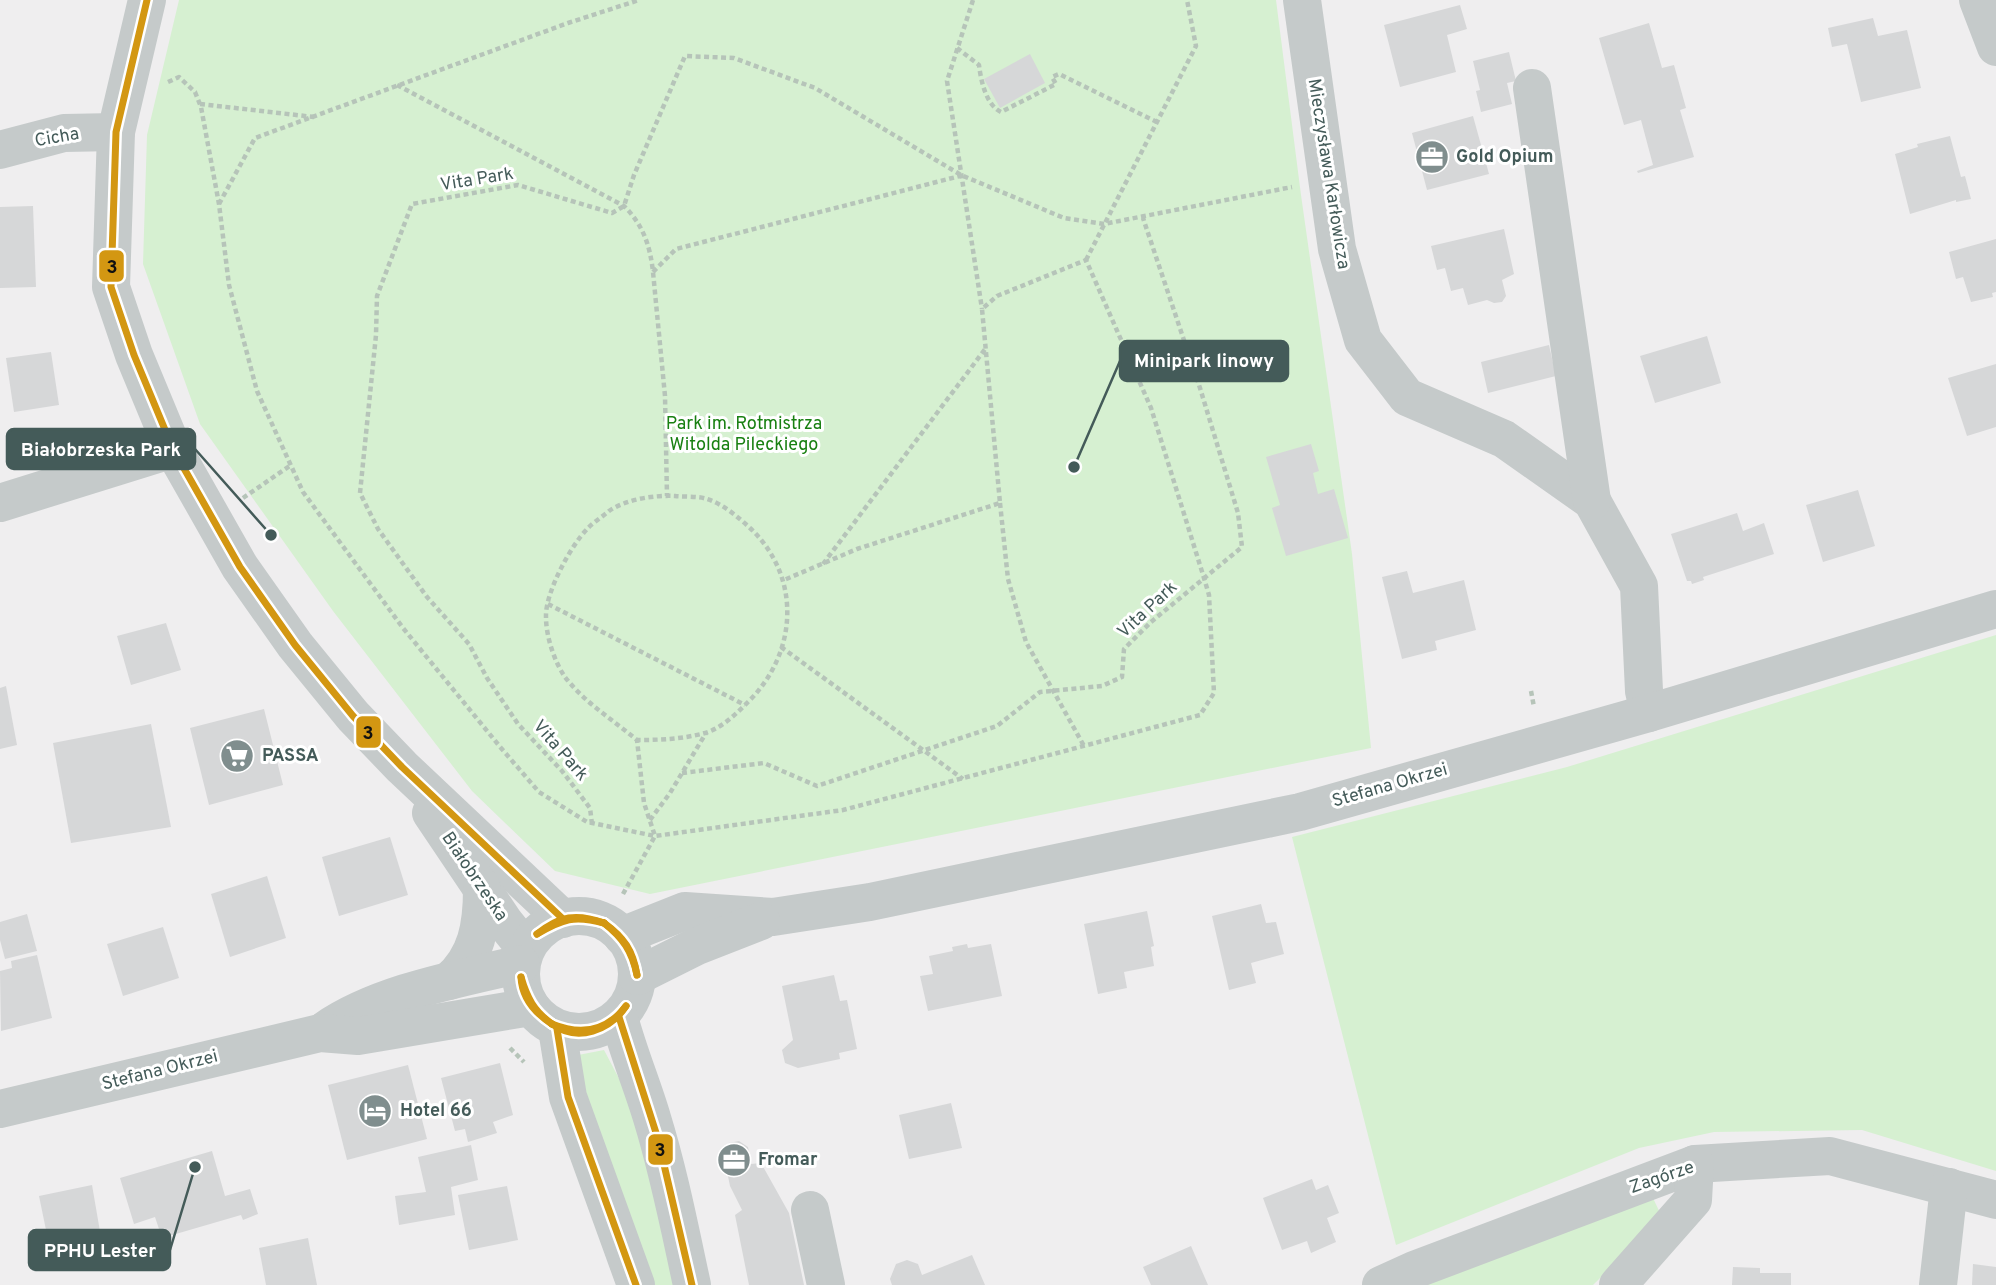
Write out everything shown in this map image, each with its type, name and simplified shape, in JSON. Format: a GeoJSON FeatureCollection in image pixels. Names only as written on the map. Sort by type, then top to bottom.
{"type":"FeatureCollection","features":[{"type":"Feature","properties":{"kind":"street","name":"Białobrzeska"},"geometry":{"type":"LineString","coordinates":[[147,0],[116,132],[111,287],[134,355],[173,449],[240,567],[295,645],[353,716],[402,767],[563,919]]}},
{"type":"Feature","properties":{"kind":"street","name":"Mieczysława Karłowicza"},"geometry":{"type":"LineString","coordinates":[[1302,0],[1337,248],[1363,341],[1406,397],[1504,439],[1592,501],[1639,586],[1644,691],[1649,713]]}},
{"type":"Feature","properties":{"kind":"street"},"geometry":{"type":"LineString","coordinates":[[1978,0],[1996,47]]}},
{"type":"Feature","properties":{"kind":"street"},"geometry":{"type":"LineString","coordinates":[[1532,88],[1592,501]]}},
{"type":"Feature","properties":{"kind":"street","name":"Cicha"},"geometry":{"type":"LineString","coordinates":[[0,150],[64,133],[116,132]]}},
{"type":"Feature","properties":{"kind":"street"},"geometry":{"type":"LineString","coordinates":[[0,503],[173,449]]}},
{"type":"Feature","properties":{"kind":"street","name":"Stefana Okrzei"},"geometry":{"type":"LineString","coordinates":[[637,976],[697,946],[773,917],[870,902],[1300,812],[1649,713],[1996,609]]}},
{"type":"Feature","properties":{"kind":"street","name":"Białobrzeska"},"geometry":{"type":"LineString","coordinates":[[402,767],[524,956]]}},
{"type":"Feature","properties":{"kind":"street"},"geometry":{"type":"LineString","coordinates":[[449,981],[464,968],[473,947],[482,921],[482,889]]}},
{"type":"Feature","properties":{"kind":"street","name":"Stefana Okrzei"},"geometry":{"type":"LineString","coordinates":[[622,936],[685,911],[773,917]]}},
{"type":"Feature","properties":{"kind":"street"},"geometry":{"type":"LineString","coordinates":[[544,1018],[573,1032],[589,1032],[619,1017],[632,998],[637,976],[634,954],[622,936],[605,922],[585,916],[563,919],[548,925],[536,935],[524,956],[522,986],[544,1018],[568,1097],[636,1285]]}},
{"type":"Feature","properties":{"kind":"street","name":"Stefana Okrzei"},"geometry":{"type":"LineString","coordinates":[[320,1033],[346,1015],[524,956]]}},
{"type":"Feature","properties":{"kind":"street"},"geometry":{"type":"LineString","coordinates":[[619,1017],[629,1056],[640,1080],[653,1122],[692,1285]]}},
{"type":"Feature","properties":{"kind":"street","name":"Stefana Okrzei"},"geometry":{"type":"LineString","coordinates":[[0,1109],[320,1033],[358,1036],[544,1018]]}},
{"type":"Feature","properties":{"kind":"street","name":"Zagórze"},"geometry":{"type":"LineString","coordinates":[[1381,1285],[1414,1270],[1695,1164],[1830,1156],[1996,1200]]}},
{"type":"Feature","properties":{"kind":"street"},"geometry":{"type":"LineString","coordinates":[[1629,1278],[1693,1200],[1695,1164]]}},
{"type":"Feature","properties":{"kind":"street"},"geometry":{"type":"LineString","coordinates":[[1938,1285],[1949,1188]]}},
{"type":"Feature","properties":{"kind":"street"},"geometry":{"type":"LineString","coordinates":[[810,1210],[825,1285]]}},
{"type":"Feature","properties":{"kind":"path"},"geometry":{"type":"LineString","coordinates":[[219,204],[255,138],[639,0]]}},
{"type":"Feature","properties":{"kind":"path"},"geometry":{"type":"LineString","coordinates":[[973,0],[947,81],[982,309],[1008,579],[1026,642],[1084,746]]}},
{"type":"Feature","properties":{"kind":"path"},"geometry":{"type":"LineString","coordinates":[[982,309],[997,296],[1086,260],[1196,46],[1188,0]]}},
{"type":"Feature","properties":{"kind":"path"},"geometry":{"type":"LineString","coordinates":[[957,48],[979,65],[981,82],[995,109],[1001,112],[1056,84],[1052,77],[1059,74],[1157,122]]}},
{"type":"Feature","properties":{"kind":"path"},"geometry":{"type":"LineString","coordinates":[[624,206],[685,56],[734,58],[815,88],[961,176],[1064,218],[1104,225],[1328,180]]}},
{"type":"Feature","properties":{"kind":"path"},"geometry":{"type":"LineString","coordinates":[[162,85],[179,77],[195,92],[200,104],[219,204],[229,285],[257,391],[303,492],[403,628],[539,792],[592,824],[655,836],[843,810],[1199,715],[1214,693],[1209,595],[1151,408],[1086,260]]}},
{"type":"Feature","properties":{"kind":"path"},"geometry":{"type":"LineString","coordinates":[[397,85],[624,206],[638,221],[651,256],[653,272],[664,396],[667,496]]}},
{"type":"Feature","properties":{"kind":"path"},"geometry":{"type":"LineString","coordinates":[[200,104],[315,117]]}},
{"type":"Feature","properties":{"kind":"path"},"geometry":{"type":"LineString","coordinates":[[653,272],[676,249],[961,176]]}},
{"type":"Feature","properties":{"kind":"path","name":"Vita Park"},"geometry":{"type":"LineString","coordinates":[[592,824],[590,808],[562,771],[518,724],[469,645],[427,597],[378,529],[360,493],[374,362],[377,296],[412,204],[518,185],[612,213],[624,206]]}},
{"type":"Feature","properties":{"kind":"path","name":"Vita Park"},"geometry":{"type":"LineString","coordinates":[[682,773],[764,763],[817,786],[997,726],[1040,692],[1102,686],[1122,677],[1124,649],[1151,622],[1242,547],[1238,513],[1200,388],[1143,218]]}},
{"type":"Feature","properties":{"kind":"path"},"geometry":{"type":"LineString","coordinates":[[822,565],[986,348]]}},
{"type":"Feature","properties":{"kind":"path"},"geometry":{"type":"LineString","coordinates":[[243,498],[291,465]]}},
{"type":"Feature","properties":{"kind":"path"},"geometry":{"type":"LineString","coordinates":[[667,496],[706,498],[736,514],[757,535],[776,559],[784,580],[789,604],[786,633],[778,659],[760,691],[733,717],[706,732],[665,740],[637,740],[593,705],[565,677],[551,649],[545,615],[555,579],[587,528],[615,507],[639,499],[667,496]]}},
{"type":"Feature","properties":{"kind":"path"},"geometry":{"type":"LineString","coordinates":[[784,580],[857,549],[1000,503]]}},
{"type":"Feature","properties":{"kind":"path"},"geometry":{"type":"LineString","coordinates":[[548,604],[745,705]]}},
{"type":"Feature","properties":{"kind":"path"},"geometry":{"type":"LineString","coordinates":[[781,647],[963,779]]}},
{"type":"Feature","properties":{"kind":"path"},"geometry":{"type":"LineString","coordinates":[[649,820],[682,773],[706,732]]}},
{"type":"Feature","properties":{"kind":"path"},"geometry":{"type":"LineString","coordinates":[[637,740],[644,803],[655,836]]}},
{"type":"Feature","properties":{"kind":"green space","name":"Park im. Rotmistrza Witolda Pileckiego"},"geometry":{"type":"Polygon","coordinates":[[[179,0],[1276,0],[1352,554],[1371,748],[650,894],[555,871],[472,791],[333,611],[200,424],[143,264],[147,135],[179,0]]]}},
{"type":"Feature","properties":{"kind":"green space"},"geometry":{"type":"Polygon","coordinates":[[[1996,635],[1996,1171],[1862,1130],[1714,1132],[1639,1148],[1396,1245],[1292,837],[1567,767],[1996,635]]]}},
{"type":"Feature","properties":{"kind":"green space"},"geometry":{"type":"Polygon","coordinates":[[[604,1050],[635,1109],[675,1285],[655,1285],[581,1088],[573,1056],[604,1050]]]}},
{"type":"Feature","properties":{"kind":"green space"},"geometry":{"type":"Polygon","coordinates":[[[1652,1196],[1662,1217],[1593,1285],[1426,1285],[1652,1196]]]}},
{"type":"Feature","properties":{"kind":"building"},"geometry":{"type":"Polygon","coordinates":[[[1460,5],[1467,29],[1447,35],[1456,72],[1400,87],[1384,25],[1460,5]]]}},
{"type":"Feature","properties":{"kind":"building"},"geometry":{"type":"Polygon","coordinates":[[[1873,18],[1878,36],[1907,30],[1921,88],[1861,102],[1847,44],[1832,47],[1828,28],[1873,18]]]}},
{"type":"Feature","properties":{"kind":"building"},"geometry":{"type":"Polygon","coordinates":[[[1649,23],[1662,68],[1674,65],[1686,108],[1680,110],[1694,157],[1638,173],[1637,171],[1653,165],[1641,120],[1624,125],[1599,38],[1649,23]]]}},
{"type":"Feature","properties":{"kind":"building"},"geometry":{"type":"Polygon","coordinates":[[[1509,52],[1516,81],[1507,83],[1512,104],[1481,112],[1476,91],[1480,90],[1473,61],[1509,52]]]}},
{"type":"Feature","properties":{"kind":"building"},"geometry":{"type":"Polygon","coordinates":[[[1030,54],[1045,83],[1000,108],[984,79],[1030,54]]]}},
{"type":"Feature","properties":{"kind":"building"},"geometry":{"type":"Polygon","coordinates":[[[1473,116],[1489,174],[1427,190],[1412,133],[1473,116]]]}},
{"type":"Feature","properties":{"kind":"building"},"geometry":{"type":"Polygon","coordinates":[[[1950,136],[1961,177],[1965,176],[1971,199],[1956,200],[1910,214],[1895,154],[1918,147],[1917,144],[1950,136]]]}},
{"type":"Feature","properties":{"kind":"building"},"geometry":{"type":"Polygon","coordinates":[[[33,206],[36,287],[0,288],[0,207],[33,206]]]}},
{"type":"Feature","properties":{"kind":"building"},"geometry":{"type":"Polygon","coordinates":[[[1504,229],[1514,274],[1502,280],[1506,296],[1502,302],[1487,300],[1468,305],[1463,288],[1451,291],[1445,268],[1437,270],[1431,246],[1504,229]]]}},
{"type":"Feature","properties":{"kind":"building"},"geometry":{"type":"Polygon","coordinates":[[[1996,239],[1996,292],[1992,293],[1993,297],[1971,302],[1963,277],[1956,279],[1949,252],[1996,239]]]}},
{"type":"Feature","properties":{"kind":"building"},"geometry":{"type":"Polygon","coordinates":[[[1707,336],[1721,383],[1655,403],[1640,356],[1707,336]]]}},
{"type":"Feature","properties":{"kind":"building"},"geometry":{"type":"Polygon","coordinates":[[[1549,345],[1556,376],[1488,393],[1481,362],[1549,345]]]}},
{"type":"Feature","properties":{"kind":"building"},"geometry":{"type":"Polygon","coordinates":[[[51,352],[59,405],[14,412],[6,358],[51,352]]]}},
{"type":"Feature","properties":{"kind":"building"},"geometry":{"type":"Polygon","coordinates":[[[1996,364],[1996,427],[1967,436],[1948,378],[1996,364]]]}},
{"type":"Feature","properties":{"kind":"building"},"geometry":{"type":"Polygon","coordinates":[[[1311,444],[1319,471],[1313,473],[1318,494],[1334,489],[1348,538],[1286,556],[1272,508],[1280,505],[1266,457],[1311,444]]]}},
{"type":"Feature","properties":{"kind":"building"},"geometry":{"type":"Polygon","coordinates":[[[1858,490],[1875,546],[1823,562],[1806,505],[1858,490]]]}},
{"type":"Feature","properties":{"kind":"building"},"geometry":{"type":"Polygon","coordinates":[[[1737,513],[1743,531],[1764,523],[1774,554],[1703,577],[1704,580],[1692,584],[1687,581],[1671,534],[1737,513]]]}},
{"type":"Feature","properties":{"kind":"building"},"geometry":{"type":"Polygon","coordinates":[[[1407,571],[1413,593],[1464,580],[1476,630],[1435,641],[1437,650],[1402,659],[1382,577],[1407,571]]]}},
{"type":"Feature","properties":{"kind":"building"},"geometry":{"type":"Polygon","coordinates":[[[166,623],[181,670],[131,685],[117,636],[166,623]]]}},
{"type":"Feature","properties":{"kind":"building"},"geometry":{"type":"Polygon","coordinates":[[[6,686],[17,745],[0,749],[0,688],[6,686]]]}},
{"type":"Feature","properties":{"kind":"building","name":"PASSA"},"geometry":{"type":"Polygon","coordinates":[[[264,709],[283,785],[209,805],[190,728],[264,709]]]}},
{"type":"Feature","properties":{"kind":"building"},"geometry":{"type":"Polygon","coordinates":[[[151,724],[171,827],[71,843],[53,743],[151,724]]]}},
{"type":"Feature","properties":{"kind":"building"},"geometry":{"type":"Polygon","coordinates":[[[390,837],[408,895],[339,916],[322,857],[390,837]]]}},
{"type":"Feature","properties":{"kind":"building"},"geometry":{"type":"Polygon","coordinates":[[[267,876],[286,938],[230,957],[211,894],[267,876]]]}},
{"type":"Feature","properties":{"kind":"building"},"geometry":{"type":"Polygon","coordinates":[[[1261,904],[1266,923],[1276,922],[1284,954],[1251,963],[1256,983],[1229,990],[1212,916],[1261,904]]]}},
{"type":"Feature","properties":{"kind":"building"},"geometry":{"type":"Polygon","coordinates":[[[1147,911],[1154,946],[1151,947],[1154,966],[1124,972],[1127,988],[1098,994],[1084,924],[1147,911]]]}},
{"type":"Feature","properties":{"kind":"building"},"geometry":{"type":"Polygon","coordinates":[[[27,914],[37,951],[5,959],[0,940],[0,922],[27,914]]]}},
{"type":"Feature","properties":{"kind":"building"},"geometry":{"type":"Polygon","coordinates":[[[163,927],[179,978],[123,996],[107,944],[163,927]]]}},
{"type":"Feature","properties":{"kind":"building"},"geometry":{"type":"Polygon","coordinates":[[[967,944],[968,948],[991,944],[1002,996],[928,1011],[920,976],[933,974],[929,956],[953,951],[952,947],[967,944]]]}},
{"type":"Feature","properties":{"kind":"building"},"geometry":{"type":"Polygon","coordinates":[[[37,955],[52,1018],[1,1031],[0,971],[12,968],[11,961],[37,955]]]}},
{"type":"Feature","properties":{"kind":"building"},"geometry":{"type":"Polygon","coordinates":[[[834,975],[840,1001],[847,1000],[857,1049],[839,1053],[840,1059],[798,1068],[785,1063],[782,1050],[793,1040],[782,986],[834,975]]]}},
{"type":"Feature","properties":{"kind":"building"},"geometry":{"type":"Polygon","coordinates":[[[500,1063],[513,1115],[493,1122],[497,1133],[468,1142],[465,1129],[455,1131],[441,1078],[500,1063]]]}},
{"type":"Feature","properties":{"kind":"building"},"geometry":{"type":"Polygon","coordinates":[[[408,1065],[427,1139],[347,1160],[328,1085],[408,1065]]]}},
{"type":"Feature","properties":{"kind":"building"},"geometry":{"type":"Polygon","coordinates":[[[951,1103],[962,1148],[909,1159],[899,1115],[951,1103]]]}},
{"type":"Feature","properties":{"kind":"building"},"geometry":{"type":"Polygon","coordinates":[[[739,1141],[748,1147],[751,1164],[761,1163],[789,1213],[804,1285],[749,1285],[735,1215],[742,1210],[730,1186],[723,1152],[729,1143],[739,1141]]]}},
{"type":"Feature","properties":{"kind":"building"},"geometry":{"type":"Polygon","coordinates":[[[471,1145],[478,1180],[451,1187],[455,1215],[399,1225],[395,1196],[426,1192],[418,1157],[471,1145]]]}},
{"type":"Feature","properties":{"kind":"building"},"geometry":{"type":"Polygon","coordinates":[[[212,1151],[225,1196],[250,1189],[258,1214],[243,1220],[241,1215],[162,1238],[155,1217],[134,1224],[120,1178],[212,1151]]]}},
{"type":"Feature","properties":{"kind":"building"},"geometry":{"type":"Polygon","coordinates":[[[1312,1179],[1316,1190],[1328,1185],[1339,1213],[1327,1218],[1336,1242],[1311,1253],[1307,1241],[1282,1250],[1263,1198],[1312,1179]]]}},
{"type":"Feature","properties":{"kind":"building"},"geometry":{"type":"Polygon","coordinates":[[[92,1185],[103,1249],[52,1259],[39,1196],[92,1185]]]}},
{"type":"Feature","properties":{"kind":"building"},"geometry":{"type":"Polygon","coordinates":[[[507,1186],[518,1240],[469,1250],[458,1195],[507,1186]]]}},
{"type":"Feature","properties":{"kind":"building"},"geometry":{"type":"Polygon","coordinates":[[[308,1238],[317,1285],[266,1285],[259,1248],[308,1238]]]}},
{"type":"Feature","properties":{"kind":"building"},"geometry":{"type":"Polygon","coordinates":[[[1191,1246],[1208,1285],[1151,1285],[1143,1267],[1191,1246]]]}},
{"type":"Feature","properties":{"kind":"building"},"geometry":{"type":"Polygon","coordinates":[[[972,1255],[985,1285],[892,1285],[890,1279],[896,1264],[907,1260],[918,1264],[922,1275],[972,1255]]]}},
{"type":"Feature","properties":{"kind":"building"},"geometry":{"type":"Polygon","coordinates":[[[1973,1264],[1996,1267],[1996,1285],[1972,1285],[1973,1264]]]}},
{"type":"Feature","properties":{"kind":"building"},"geometry":{"type":"Polygon","coordinates":[[[1733,1267],[1760,1268],[1760,1273],[1791,1273],[1791,1285],[1732,1285],[1733,1267]]]}},
{"type":"Feature","properties":{"kind":"transit line","name":"3"},"geometry":{"type":"LineString","coordinates":[[147,0],[116,132],[111,287],[134,355],[173,449],[240,567],[295,645],[353,716],[402,767],[563,919]]}},
{"type":"Feature","properties":{"kind":"transit line","name":"3"},"geometry":{"type":"LineString","coordinates":[[537,934],[553,923],[569,918],[585,918],[604,923]]}},
{"type":"Feature","properties":{"kind":"transit line","name":"3"},"geometry":{"type":"LineString","coordinates":[[537,934],[569,920],[585,919],[604,923]]}},
{"type":"Feature","properties":{"kind":"transit line","name":"3"},"geometry":{"type":"LineString","coordinates":[[604,923],[626,945],[637,975]]}},
{"type":"Feature","properties":{"kind":"transit line","name":"3"},"geometry":{"type":"LineString","coordinates":[[604,923],[626,946],[637,975]]}},
{"type":"Feature","properties":{"kind":"transit line","name":"3"},"geometry":{"type":"LineString","coordinates":[[521,977],[532,1004],[552,1024]]}},
{"type":"Feature","properties":{"kind":"transit line","name":"3"},"geometry":{"type":"LineString","coordinates":[[521,977],[530,1004],[552,1024]]}},
{"type":"Feature","properties":{"kind":"transit line","name":"3"},"geometry":{"type":"LineString","coordinates":[[552,1024],[573,1030],[593,1029],[610,1021],[626,1006]]}},
{"type":"Feature","properties":{"kind":"transit line","name":"3"},"geometry":{"type":"LineString","coordinates":[[552,1024],[572,1033],[593,1031],[611,1022],[626,1006]]}},
{"type":"Feature","properties":{"kind":"transit line","name":"3"},"geometry":{"type":"LineString","coordinates":[[619,1017],[658,1139],[692,1285]]}},
{"type":"Feature","properties":{"kind":"transit line","name":"3"},"geometry":{"type":"LineString","coordinates":[[557,1029],[568,1097],[636,1285]]}},
{"type":"Feature","properties":{"kind":"place","name":"Gold Opium"},"geometry":{"type":"Point","coordinates":[1432,157]}},
{"type":"Feature","properties":{"kind":"place","name":"Minipark linowy"},"geometry":{"type":"Point","coordinates":[1074,467]}},
{"type":"Feature","properties":{"kind":"place","name":"Białobrzeska Park"},"geometry":{"type":"Point","coordinates":[271,535]}},
{"type":"Feature","properties":{"kind":"place","name":"PASSA"},"geometry":{"type":"Point","coordinates":[237,756]}},
{"type":"Feature","properties":{"kind":"place","name":"Hotel 66"},"geometry":{"type":"Point","coordinates":[375,1111]}},
{"type":"Feature","properties":{"kind":"place","name":"Fromar"},"geometry":{"type":"Point","coordinates":[734,1160]}},
{"type":"Feature","properties":{"kind":"place","name":"PPHU Lester"},"geometry":{"type":"Point","coordinates":[195,1167]}}]}
